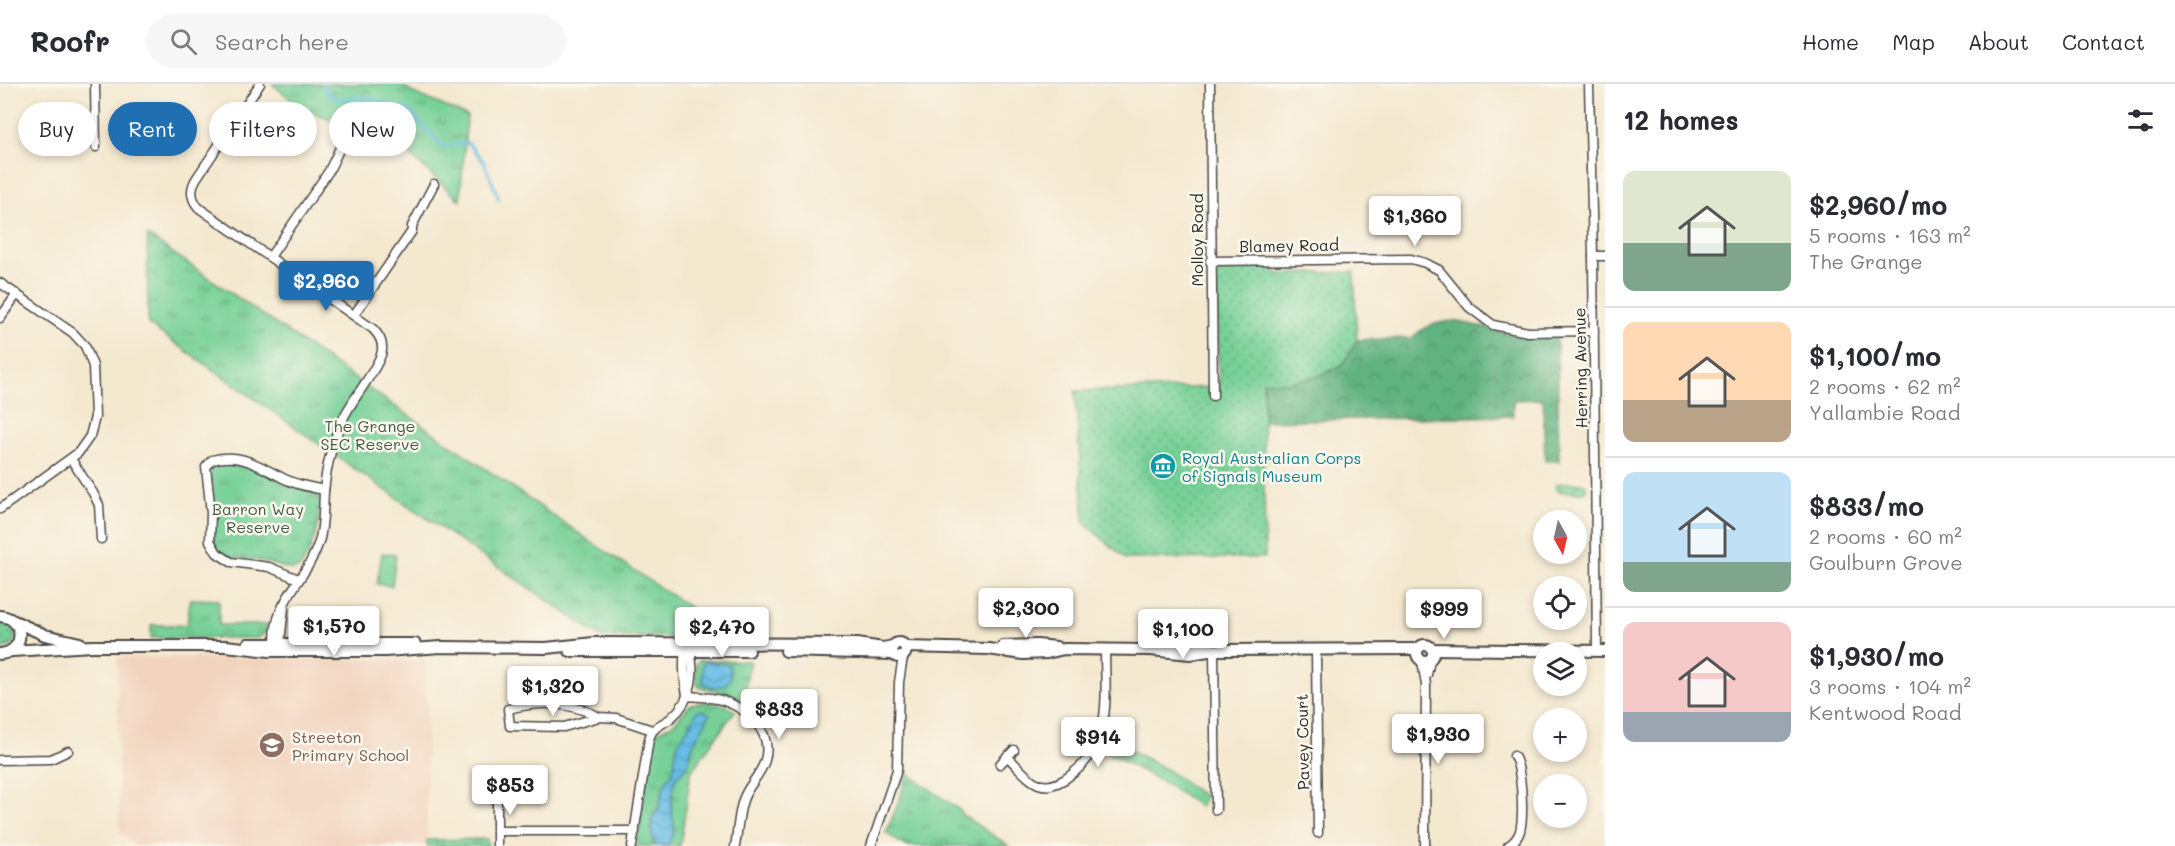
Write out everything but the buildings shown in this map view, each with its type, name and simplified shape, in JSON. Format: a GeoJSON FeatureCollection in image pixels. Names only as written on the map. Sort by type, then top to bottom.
{"type":"FeatureCollection","features":[{"type":"Feature","properties":{"kind":"street"},"geometry":{"type":"LineString","coordinates":[[95,84],[95,102]]}},
{"type":"Feature","properties":{"kind":"street"},"geometry":{"type":"LineString","coordinates":[[260,84],[196,179],[192,196],[199,208],[354,315],[378,334],[382,345],[381,356],[354,396],[339,428],[328,465],[319,541],[277,619],[277,645]]}},
{"type":"Feature","properties":{"kind":"street","name":"Molloy Road"},"geometry":{"type":"LineString","coordinates":[[1210,84],[1213,396]]}},
{"type":"Feature","properties":{"kind":"street","name":"Herring Avenue"},"geometry":{"type":"LineString","coordinates":[[1589,84],[1601,651]]}},
{"type":"Feature","properties":{"kind":"street"},"geometry":{"type":"LineString","coordinates":[[270,257],[329,171],[336,156]]}},
{"type":"Feature","properties":{"kind":"street"},"geometry":{"type":"LineString","coordinates":[[354,315],[412,231],[412,226],[434,184]]}},
{"type":"Feature","properties":{"kind":"street"},"geometry":{"type":"LineString","coordinates":[[1593,256],[1605,256]]}},
{"type":"Feature","properties":{"kind":"street","name":"Blamey Road"},"geometry":{"type":"LineString","coordinates":[[1210,261],[1411,259],[1439,270],[1462,300],[1493,325],[1528,332],[1594,332]]}},
{"type":"Feature","properties":{"kind":"street"},"geometry":{"type":"LineString","coordinates":[[0,283],[80,340],[89,352],[93,366],[94,427],[85,446],[0,509]]}},
{"type":"Feature","properties":{"kind":"street"},"geometry":{"type":"LineString","coordinates":[[0,318],[17,294]]}},
{"type":"Feature","properties":{"kind":"street"},"geometry":{"type":"LineString","coordinates":[[70,459],[99,505],[100,539]]}},
{"type":"Feature","properties":{"kind":"street"},"geometry":{"type":"LineString","coordinates":[[298,579],[269,567],[231,562],[217,553],[210,541],[211,513],[206,467],[212,460],[240,459],[259,464],[290,481],[324,490]]}},
{"type":"Feature","properties":{"kind":"street"},"geometry":{"type":"LineString","coordinates":[[0,616],[9,617],[45,635],[92,646]]}},
{"type":"Feature","properties":{"kind":"street"},"geometry":{"type":"LineString","coordinates":[[0,662],[19,642],[20,631],[14,621]]}},
{"type":"Feature","properties":{"kind":"street"},"geometry":{"type":"LineString","coordinates":[[7,653],[92,646],[277,645],[393,651],[441,647],[546,648],[594,652],[687,649],[899,652],[988,649],[1019,645],[1105,650],[1151,650],[1165,646],[1190,646],[1214,650],[1385,650],[1425,655],[1462,650],[1601,651]]}},
{"type":"Feature","properties":{"kind":"street"},"geometry":{"type":"LineString","coordinates":[[632,846],[652,730],[674,715],[687,696],[692,680],[687,649]]}},
{"type":"Feature","properties":{"kind":"street"},"geometry":{"type":"LineString","coordinates":[[1000,764],[1010,753],[1031,780],[1046,786],[1056,785],[1082,766],[1098,744],[1104,723],[1105,650]]}},
{"type":"Feature","properties":{"kind":"street"},"geometry":{"type":"LineString","coordinates":[[1214,650],[1216,810]]}},
{"type":"Feature","properties":{"kind":"street","name":"Pavey Court"},"geometry":{"type":"LineString","coordinates":[[1316,650],[1318,833]]}},
{"type":"Feature","properties":{"kind":"street"},"geometry":{"type":"LineString","coordinates":[[871,846],[897,770],[899,652]]}},
{"type":"Feature","properties":{"kind":"street"},"geometry":{"type":"LineString","coordinates":[[1425,655],[1425,846]]}},
{"type":"Feature","properties":{"kind":"street"},"geometry":{"type":"LineString","coordinates":[[687,696],[716,699],[731,704],[755,722],[764,736],[767,748],[765,760],[743,801],[735,846]]}},
{"type":"Feature","properties":{"kind":"street"},"geometry":{"type":"LineString","coordinates":[[599,717],[571,705],[533,704],[508,709],[510,726],[564,727],[599,717],[615,718],[652,730]]}},
{"type":"Feature","properties":{"kind":"street"},"geometry":{"type":"LineString","coordinates":[[0,760],[51,759],[69,751]]}},
{"type":"Feature","properties":{"kind":"street"},"geometry":{"type":"LineString","coordinates":[[1508,846],[1517,838],[1521,825],[1520,770],[1514,756]]}},
{"type":"Feature","properties":{"kind":"street"},"geometry":{"type":"LineString","coordinates":[[497,786],[497,846]]}},
{"type":"Feature","properties":{"kind":"street"},"geometry":{"type":"LineString","coordinates":[[497,831],[635,831]]}},
{"type":"Feature","properties":{"kind":"shaded area","name":"Streeton Primary School"},"geometry":{"type":"Polygon","coordinates":[[[117,657],[426,660],[427,846],[134,846],[119,831],[117,657]]]}},
{"type":"Feature","properties":{"kind":"green space"},"geometry":{"type":"Polygon","coordinates":[[[272,84],[403,84],[409,91],[467,116],[460,201],[411,156],[416,156],[416,102],[329,102],[329,119],[317,114],[317,102],[295,102],[272,84]]]}},
{"type":"Feature","properties":{"kind":"green space","name":"The Grange SEC Reserve"},"geometry":{"type":"Polygon","coordinates":[[[147,235],[593,543],[734,637],[601,637],[340,459],[148,324],[147,235]]]}},
{"type":"Feature","properties":{"kind":"green space"},"geometry":{"type":"Polygon","coordinates":[[[1276,266],[1277,274],[1354,272],[1357,340],[1342,366],[1316,377],[1287,383],[1263,382],[1265,558],[1126,559],[1084,523],[1075,391],[1219,387],[1216,276],[1225,267],[1276,266]]]}},
{"type":"Feature","properties":{"kind":"green space"},"geometry":{"type":"Polygon","coordinates":[[[1456,321],[1518,335],[1557,337],[1559,461],[1545,461],[1543,399],[1513,400],[1513,416],[1264,421],[1263,381],[1287,383],[1316,377],[1342,366],[1357,340],[1412,338],[1432,325],[1456,321]]]}},
{"type":"Feature","properties":{"kind":"green space","name":"Barron Way Reserve"},"geometry":{"type":"Polygon","coordinates":[[[222,461],[243,462],[289,485],[318,494],[319,514],[316,533],[300,568],[293,570],[257,560],[232,558],[219,550],[214,541],[210,468],[212,464],[222,461]]]}},
{"type":"Feature","properties":{"kind":"green space"},"geometry":{"type":"Polygon","coordinates":[[[1561,483],[1582,483],[1586,485],[1586,490],[1584,492],[1558,492],[1555,487],[1561,483]]]}},
{"type":"Feature","properties":{"kind":"green space"},"geometry":{"type":"Polygon","coordinates":[[[382,553],[396,555],[392,586],[377,584],[382,553]]]}},
{"type":"Feature","properties":{"kind":"green space"},"geometry":{"type":"Polygon","coordinates":[[[190,599],[219,600],[219,625],[267,625],[266,632],[259,638],[151,638],[151,625],[187,625],[190,599]]]}},
{"type":"Feature","properties":{"kind":"green space"},"geometry":{"type":"Polygon","coordinates":[[[0,621],[10,626],[15,638],[11,646],[0,649],[0,621]]]}},
{"type":"Feature","properties":{"kind":"green space"},"geometry":{"type":"Polygon","coordinates":[[[700,660],[750,661],[743,701],[728,693],[699,687],[696,682],[696,664],[700,660]]]}},
{"type":"Feature","properties":{"kind":"green space"},"geometry":{"type":"Polygon","coordinates":[[[707,702],[724,705],[735,711],[691,772],[680,846],[636,846],[651,746],[656,733],[674,723],[691,704],[707,702]]]}},
{"type":"Feature","properties":{"kind":"green space"},"geometry":{"type":"Polygon","coordinates":[[[1110,740],[1164,768],[1205,797],[1200,807],[1169,786],[1105,751],[1110,740]]]}},
{"type":"Feature","properties":{"kind":"green space"},"geometry":{"type":"Polygon","coordinates":[[[907,773],[961,811],[962,815],[1009,846],[905,846],[886,833],[901,796],[907,773]]]}},
{"type":"Feature","properties":{"kind":"green space"},"geometry":{"type":"Polygon","coordinates":[[[487,839],[488,846],[427,846],[427,840],[487,839]]]}},
{"type":"Feature","properties":{"kind":"water"},"geometry":{"type":"Polygon","coordinates":[[[707,661],[729,665],[731,678],[724,686],[712,687],[703,683],[702,665],[707,661]]]}},
{"type":"Feature","properties":{"kind":"water"},"geometry":{"type":"Polygon","coordinates":[[[701,710],[710,714],[692,747],[688,766],[675,778],[671,805],[673,833],[668,846],[655,846],[651,829],[652,817],[658,811],[664,784],[673,772],[677,745],[697,711],[701,710]]]}},
{"type":"Feature","properties":{"kind":"waterway"},"geometry":{"type":"LineString","coordinates":[[323,84],[326,92],[337,99],[366,97],[408,110],[442,146],[468,143],[484,162],[499,199]]}},
{"type":"Feature","properties":{"kind":"place","name":"Royal Australian Corps of Signals Museum"},"geometry":{"type":"Point","coordinates":[1163,466]}},
{"type":"Feature","properties":{"kind":"place","name":"Streeton Primary School"},"geometry":{"type":"Point","coordinates":[272,745]}}]}
